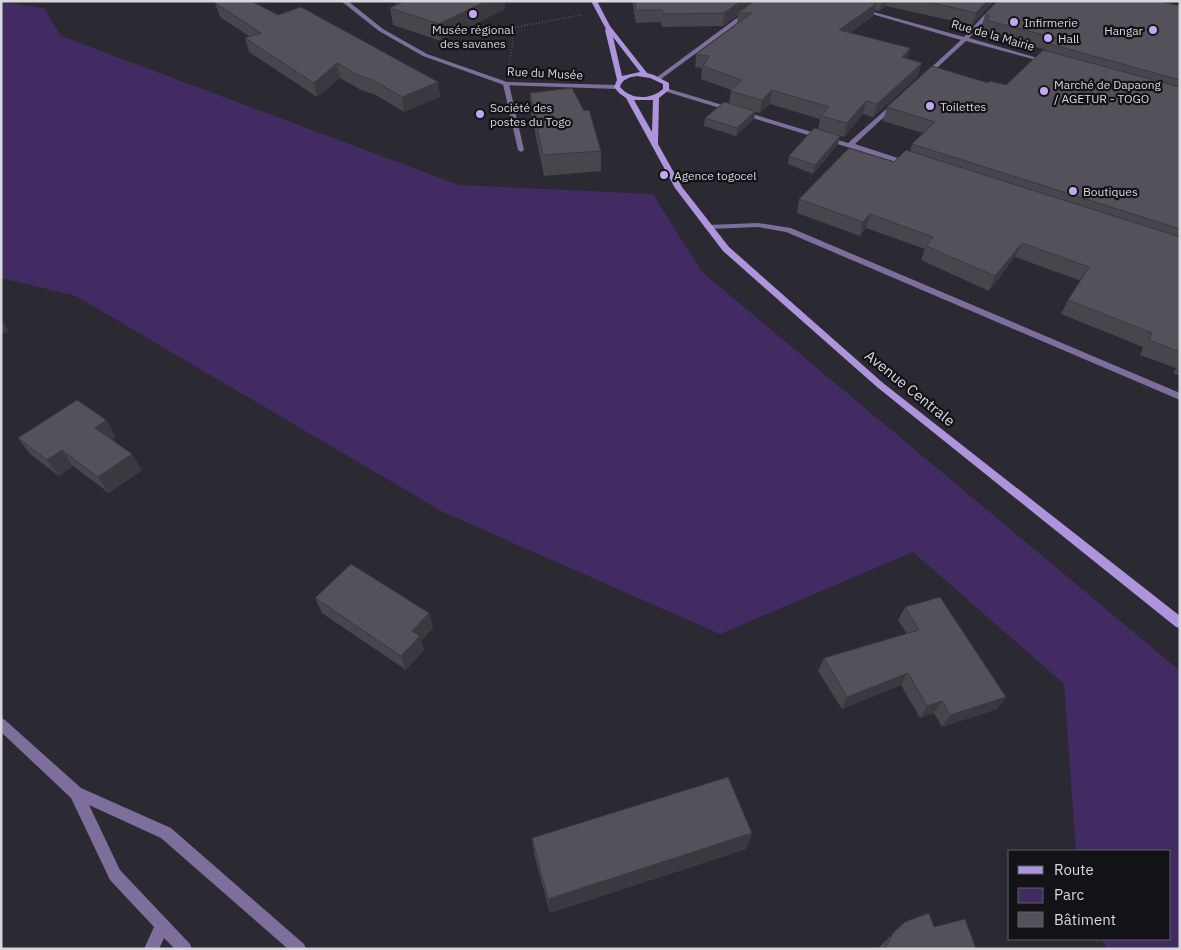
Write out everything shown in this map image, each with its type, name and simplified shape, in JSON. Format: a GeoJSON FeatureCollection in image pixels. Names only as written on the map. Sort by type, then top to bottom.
{"type":"FeatureCollection","features":[{"type":"Feature","properties":{"kind":"main road"},"geometry":{"type":"LineString","coordinates":[[594,1],[607,26],[644,74]]}},
{"type":"Feature","properties":{"kind":"main road"},"geometry":{"type":"LineString","coordinates":[[607,26],[620,80]]}},
{"type":"Feature","properties":{"kind":"main road"},"geometry":{"type":"LineString","coordinates":[[644,74],[659,78],[666,84],[666,90],[656,97],[643,99],[629,97],[620,93],[616,87],[620,80],[631,75],[644,74]]}},
{"type":"Feature","properties":{"kind":"main road","name":"Avenue Centrale"},"geometry":{"type":"LineString","coordinates":[[629,97],[679,188],[708,227],[745,267],[880,385],[1180,623]]}},
{"type":"Feature","properties":{"kind":"main road","name":"Avenue Centrale"},"geometry":{"type":"LineString","coordinates":[[655,144],[656,97]]}},
{"type":"Feature","properties":{"kind":"street","name":"Rue du Musée"},"geometry":{"type":"LineString","coordinates":[[344,1],[381,30],[425,55],[506,84],[616,87]]}},
{"type":"Feature","properties":{"kind":"street"},"geometry":{"type":"LineString","coordinates":[[659,78],[764,1]]}},
{"type":"Feature","properties":{"kind":"street"},"geometry":{"type":"LineString","coordinates":[[922,78],[965,39],[1000,1]]}},
{"type":"Feature","properties":{"kind":"street","name":"Rue de la Mairie"},"geometry":{"type":"LineString","coordinates":[[856,9],[1049,63]]}},
{"type":"Feature","properties":{"kind":"street"},"geometry":{"type":"LineString","coordinates":[[506,84],[521,150]]}},
{"type":"Feature","properties":{"kind":"street"},"geometry":{"type":"LineString","coordinates":[[666,90],[851,144],[917,166]]}},
{"type":"Feature","properties":{"kind":"street"},"geometry":{"type":"LineString","coordinates":[[851,144],[901,98]]}},
{"type":"Feature","properties":{"kind":"street"},"geometry":{"type":"LineString","coordinates":[[708,227],[758,225],[788,230],[1180,397]]}},
{"type":"Feature","properties":{"kind":"street"},"geometry":{"type":"LineString","coordinates":[[1,724],[76,793],[166,833],[300,949]]}},
{"type":"Feature","properties":{"kind":"street"},"geometry":{"type":"LineString","coordinates":[[76,793],[115,875],[162,927],[185,949]]}},
{"type":"Feature","properties":{"kind":"street"},"geometry":{"type":"LineString","coordinates":[[151,949],[162,927]]}},
{"type":"Feature","properties":{"kind":"path"},"geometry":{"type":"LineString","coordinates":[[506,84],[513,42],[511,28],[599,12]]}},
{"type":"Feature","properties":{"kind":"green space"},"geometry":{"type":"Polygon","coordinates":[[[1,2],[44,8],[61,36],[459,185],[653,194],[702,272],[1180,671],[1180,949],[1107,949],[1102,940],[1171,940],[1171,850],[1076,850],[1064,684],[913,552],[720,634],[443,512],[76,296],[1,278],[1,2]]]}},
{"type":"Feature","properties":{"kind":"building"},"geometry":{"type":"Polygon","coordinates":[[[217,1],[251,1],[278,15],[301,7],[438,82],[402,97],[373,80],[358,75],[337,63],[314,83],[245,38],[261,33],[215,3],[217,1]]]}},
{"type":"Feature","properties":{"kind":"building"},"geometry":{"type":"Polygon","coordinates":[[[404,1],[486,1],[439,24],[390,8],[404,1]]]}},
{"type":"Feature","properties":{"kind":"building"},"geometry":{"type":"Polygon","coordinates":[[[635,1],[741,1],[724,13],[663,14],[662,10],[636,10],[635,1]]]}},
{"type":"Feature","properties":{"kind":"building"},"geometry":{"type":"Polygon","coordinates":[[[754,1],[867,1],[876,4],[839,30],[910,48],[902,57],[922,63],[877,104],[866,101],[847,123],[821,116],[829,107],[772,90],[762,100],[730,91],[742,80],[703,66],[709,56],[696,54],[752,13],[738,13],[754,1]]]}},
{"type":"Feature","properties":{"kind":"building"},"geometry":{"type":"Polygon","coordinates":[[[925,1],[987,1],[976,13],[925,1]]]}},
{"type":"Feature","properties":{"kind":"building"},"geometry":{"type":"Polygon","coordinates":[[[998,1],[1159,1],[1180,6],[1180,80],[1050,44],[1056,38],[986,20],[990,16],[985,15],[998,1]]]}},
{"type":"Feature","properties":{"kind":"building"},"geometry":{"type":"Polygon","coordinates":[[[1043,50],[1180,87],[1180,229],[912,144],[935,122],[887,107],[932,66],[988,83],[990,81],[1006,85],[1043,50]]]}},
{"type":"Feature","properties":{"kind":"building"},"geometry":{"type":"Polygon","coordinates":[[[572,88],[584,111],[589,110],[601,151],[543,155],[530,93],[572,88]]]}},
{"type":"Feature","properties":{"kind":"building"},"geometry":{"type":"Polygon","coordinates":[[[724,102],[755,111],[737,128],[705,118],[724,102]]]}},
{"type":"Feature","properties":{"kind":"building"},"geometry":{"type":"Polygon","coordinates":[[[814,128],[840,136],[815,165],[789,156],[814,128]]]}},
{"type":"Feature","properties":{"kind":"building"},"geometry":{"type":"Polygon","coordinates":[[[849,148],[894,162],[906,150],[1180,237],[1180,352],[1149,340],[1152,333],[1068,300],[1089,267],[1022,243],[995,276],[926,246],[933,237],[870,214],[863,222],[799,199],[849,148]]]}},
{"type":"Feature","properties":{"kind":"building"},"geometry":{"type":"Polygon","coordinates":[[[77,400],[106,420],[95,428],[132,454],[98,477],[62,450],[47,460],[18,438],[77,400]]]}},
{"type":"Feature","properties":{"kind":"building"},"geometry":{"type":"Polygon","coordinates":[[[351,564],[429,613],[412,631],[420,636],[401,656],[315,598],[351,564]]]}},
{"type":"Feature","properties":{"kind":"building"},"geometry":{"type":"Polygon","coordinates":[[[940,597],[1006,697],[950,715],[942,701],[927,706],[908,673],[847,697],[824,658],[919,630],[905,607],[940,597]]]}},
{"type":"Feature","properties":{"kind":"building"},"geometry":{"type":"Polygon","coordinates":[[[728,777],[752,833],[548,899],[532,838],[728,777]]]}},
{"type":"Feature","properties":{"kind":"building"},"geometry":{"type":"Polygon","coordinates":[[[929,913],[934,927],[965,919],[976,949],[885,949],[893,933],[905,922],[929,913]]]}},
{"type":"Feature","properties":{"kind":"place","name":"Musée régional des savanes"},"geometry":{"type":"Point","coordinates":[473,14]}},
{"type":"Feature","properties":{"kind":"place","name":"Infirmerie"},"geometry":{"type":"Point","coordinates":[1014,22]}},
{"type":"Feature","properties":{"kind":"place","name":"Hangar"},"geometry":{"type":"Point","coordinates":[1153,30]}},
{"type":"Feature","properties":{"kind":"place","name":"Hall"},"geometry":{"type":"Point","coordinates":[1048,38]}},
{"type":"Feature","properties":{"kind":"place","name":"Marché de Dapaong / AGETUR - TOGO"},"geometry":{"type":"Point","coordinates":[1044,91]}},
{"type":"Feature","properties":{"kind":"place","name":"Toilettes"},"geometry":{"type":"Point","coordinates":[930,106]}},
{"type":"Feature","properties":{"kind":"place","name":"Société des postes du Togo"},"geometry":{"type":"Point","coordinates":[480,114]}},
{"type":"Feature","properties":{"kind":"place","name":"Agence togocel"},"geometry":{"type":"Point","coordinates":[664,175]}},
{"type":"Feature","properties":{"kind":"place","name":"Boutiques"},"geometry":{"type":"Point","coordinates":[1073,191]}}]}
